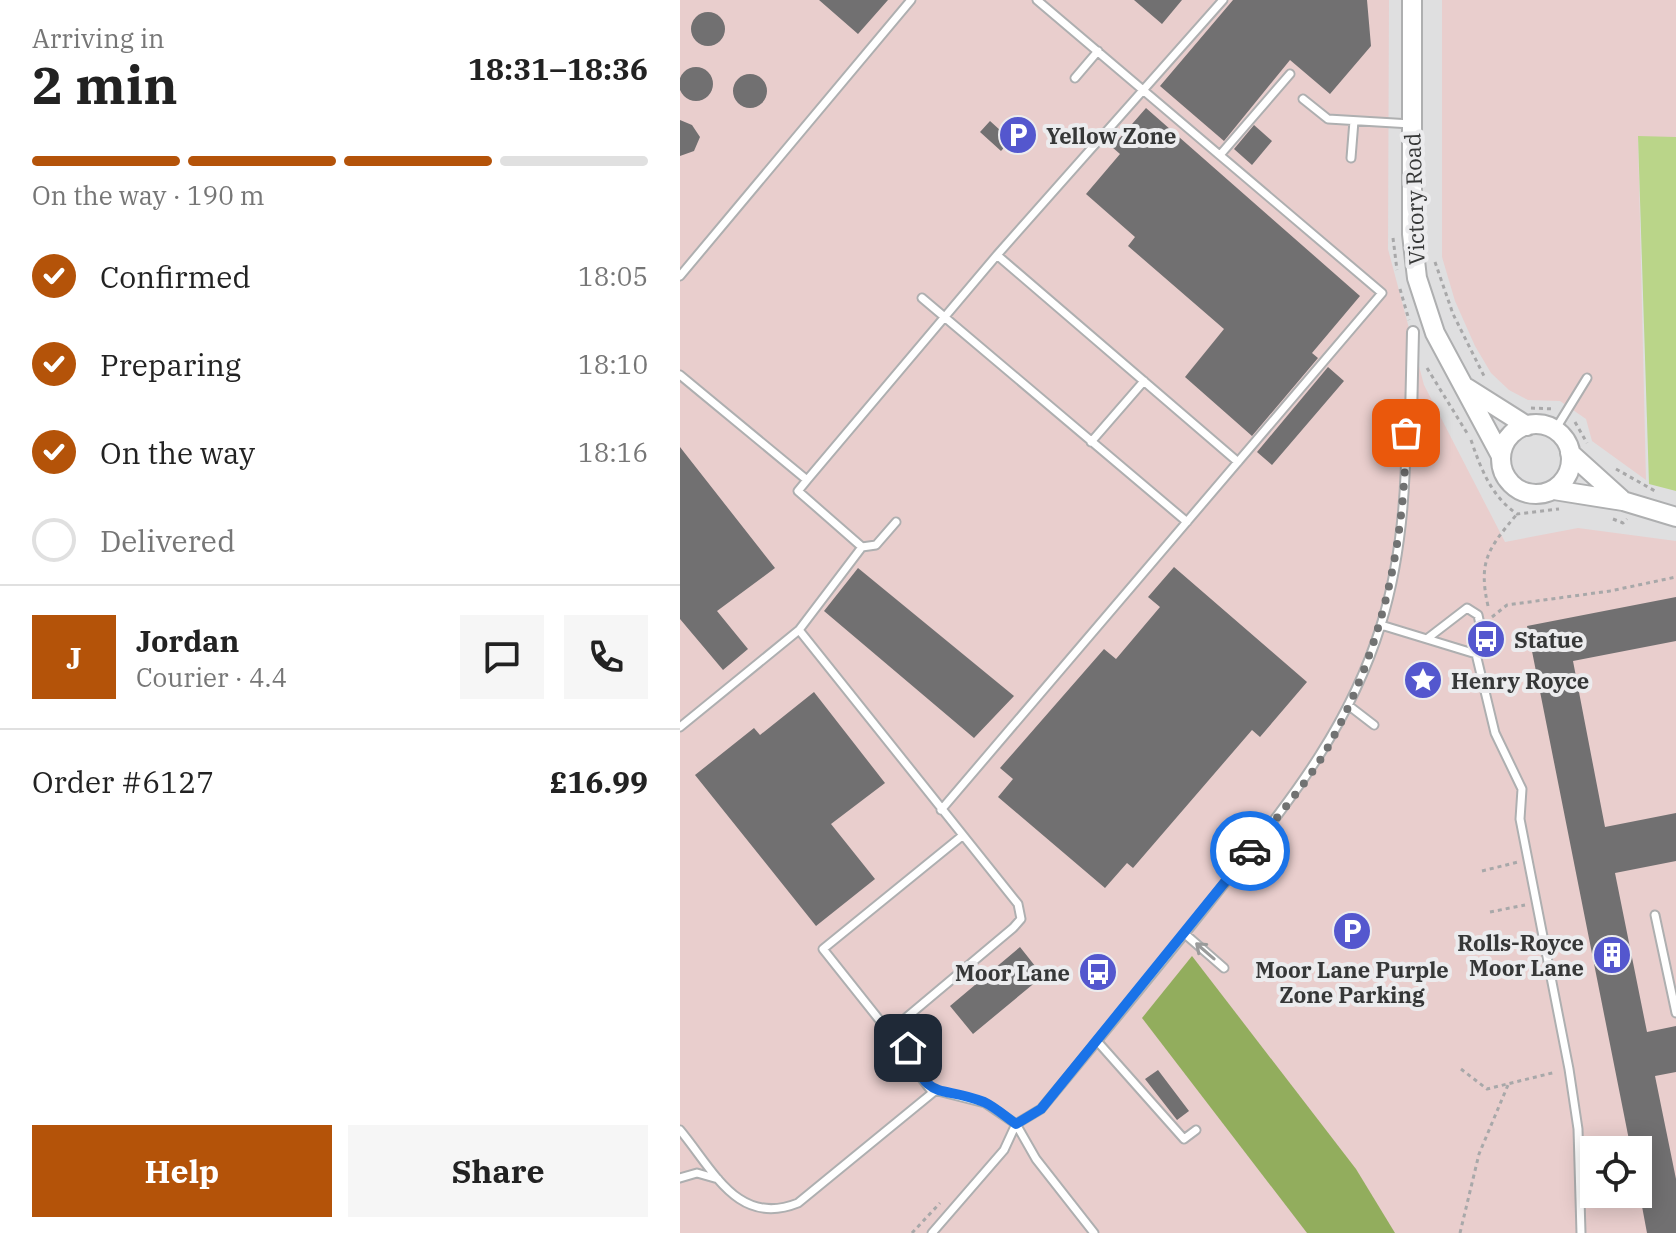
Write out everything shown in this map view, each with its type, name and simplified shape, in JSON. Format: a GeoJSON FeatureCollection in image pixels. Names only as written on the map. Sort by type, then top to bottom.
{"type":"FeatureCollection","features":[{"type":"Feature","properties":{"kind":"street","name":"Victory Road"},"geometry":{"type":"LineString","coordinates":[[1412,0],[1412,234],[1417,278],[1435,333],[1501,456]]}},
{"type":"Feature","properties":{"kind":"street"},"geometry":{"type":"LineString","coordinates":[[1406,433],[1411,417],[1413,332]]}},
{"type":"Feature","properties":{"kind":"street","name":"Victory Road"},"geometry":{"type":"LineString","coordinates":[[1465,387],[1527,426]]}},
{"type":"Feature","properties":{"kind":"street"},"geometry":{"type":"LineString","coordinates":[[1554,490],[1568,474],[1570,453],[1560,423],[1527,426],[1509,437],[1501,456],[1505,475],[1517,489],[1535,495],[1554,490],[1623,501],[1676,517]]}},
{"type":"Feature","properties":{"kind":"street"},"geometry":{"type":"LineString","coordinates":[[1570,453],[1623,501]]}},
{"type":"Feature","properties":{"kind":"lane"},"geometry":{"type":"LineString","coordinates":[[680,276],[911,0]]}},
{"type":"Feature","properties":{"kind":"lane"},"geometry":{"type":"LineString","coordinates":[[941,810],[1382,293],[1037,0]]}},
{"type":"Feature","properties":{"kind":"lane"},"geometry":{"type":"LineString","coordinates":[[862,547],[798,491],[997,255],[1223,0]]}},
{"type":"Feature","properties":{"kind":"lane"},"geometry":{"type":"LineString","coordinates":[[1075,78],[1098,51]]}},
{"type":"Feature","properties":{"kind":"lane"},"geometry":{"type":"LineString","coordinates":[[1220,155],[1290,74]]}},
{"type":"Feature","properties":{"kind":"lane"},"geometry":{"type":"LineString","coordinates":[[1303,99],[1328,119],[1411,124]]}},
{"type":"Feature","properties":{"kind":"lane"},"geometry":{"type":"LineString","coordinates":[[1351,158],[1354,121]]}},
{"type":"Feature","properties":{"kind":"lane"},"geometry":{"type":"LineString","coordinates":[[997,255],[1238,462]]}},
{"type":"Feature","properties":{"kind":"lane"},"geometry":{"type":"LineString","coordinates":[[922,298],[1187,522]]}},
{"type":"Feature","properties":{"kind":"lane"},"geometry":{"type":"LineString","coordinates":[[680,375],[807,480]]}},
{"type":"Feature","properties":{"kind":"lane"},"geometry":{"type":"LineString","coordinates":[[1560,423],[1587,378]]}},
{"type":"Feature","properties":{"kind":"lane"},"geometry":{"type":"LineString","coordinates":[[1091,442],[1144,381]]}},
{"type":"Feature","properties":{"kind":"lane"},"geometry":{"type":"LineString","coordinates":[[932,1233],[1004,1150],[1016,1124],[1041,1109],[1185,934],[1323,755],[1348,705],[1381,625],[1403,520],[1406,433]]}},
{"type":"Feature","properties":{"kind":"lane"},"geometry":{"type":"LineString","coordinates":[[1386,450],[1406,451]]}},
{"type":"Feature","properties":{"kind":"lane"},"geometry":{"type":"LineString","coordinates":[[680,727],[799,630],[862,547],[876,545],[896,522]]}},
{"type":"Feature","properties":{"kind":"lane"},"geometry":{"type":"LineString","coordinates":[[1428,638],[1467,608],[1478,615],[1481,629],[1476,654],[1495,733],[1522,789],[1520,819],[1569,1069],[1578,1129],[1581,1233]]}},
{"type":"Feature","properties":{"kind":"lane"},"geometry":{"type":"LineString","coordinates":[[1381,625],[1476,654]]}},
{"type":"Feature","properties":{"kind":"lane"},"geometry":{"type":"LineString","coordinates":[[799,630],[1018,904],[1021,919],[889,1032],[823,949],[962,836]]}},
{"type":"Feature","properties":{"kind":"lane"},"geometry":{"type":"LineString","coordinates":[[1348,705],[1374,725]]}},
{"type":"Feature","properties":{"kind":"lane"},"geometry":{"type":"LineString","coordinates":[[1655,915],[1676,1013]]}},
{"type":"Feature","properties":{"kind":"lane"},"geometry":{"type":"LineString","coordinates":[[1185,934],[1224,968]]}},
{"type":"Feature","properties":{"kind":"lane"},"geometry":{"type":"LineString","coordinates":[[899,1025],[916,1071],[930,1089],[985,1103],[1016,1124],[1036,1159],[1094,1233]]}},
{"type":"Feature","properties":{"kind":"lane"},"geometry":{"type":"LineString","coordinates":[[1097,1041],[1184,1139],[1196,1130]]}},
{"type":"Feature","properties":{"kind":"lane"},"geometry":{"type":"LineString","coordinates":[[888,1076],[916,1071]]}},
{"type":"Feature","properties":{"kind":"lane"},"geometry":{"type":"LineString","coordinates":[[680,1130],[737,1200],[757,1210],[776,1212],[798,1203],[936,1090]]}},
{"type":"Feature","properties":{"kind":"lane"},"geometry":{"type":"LineString","coordinates":[[680,1178],[697,1173],[720,1179]]}},
{"type":"Feature","properties":{"kind":"path"},"geometry":{"type":"LineString","coordinates":[[1432,256],[1453,314],[1487,381]]}},
{"type":"Feature","properties":{"kind":"path"},"geometry":{"type":"LineString","coordinates":[[1520,405],[1552,406],[1560,423],[1577,424],[1588,445]]}},
{"type":"Feature","properties":{"kind":"path"},"geometry":{"type":"LineString","coordinates":[[1615,468],[1640,485],[1665,495]]}},
{"type":"Feature","properties":{"kind":"path"},"geometry":{"type":"LineString","coordinates":[[1517,514],[1487,553],[1481,577],[1491,618],[1507,605],[1610,591],[1676,577]]}},
{"type":"Feature","properties":{"kind":"path"},"geometry":{"type":"LineString","coordinates":[[1482,871],[1529,859]]}},
{"type":"Feature","properties":{"kind":"path"},"geometry":{"type":"LineString","coordinates":[[1490,912],[1537,902]]}},
{"type":"Feature","properties":{"kind":"path"},"geometry":{"type":"LineString","coordinates":[[1461,1069],[1487,1089],[1569,1069]]}},
{"type":"Feature","properties":{"kind":"path"},"geometry":{"type":"LineString","coordinates":[[1460,1233],[1479,1154],[1508,1085]]}},
{"type":"Feature","properties":{"kind":"shaded area"},"geometry":{"type":"Polygon","coordinates":[[[680,0],[1389,0],[1388,249],[1424,385],[1505,542],[1578,528],[1676,541],[1676,1233],[680,1233],[680,0]]]}},
{"type":"Feature","properties":{"kind":"shaded area"},"geometry":{"type":"Polygon","coordinates":[[[1442,0],[1676,0],[1676,137],[1638,137],[1646,480],[1592,441],[1586,419],[1560,401],[1528,400],[1509,390],[1491,373],[1455,301],[1442,257],[1442,0]]]}},
{"type":"Feature","properties":{"kind":"green space"},"geometry":{"type":"Polygon","coordinates":[[[1638,136],[1676,137],[1676,491],[1649,484],[1638,136]]]}},
{"type":"Feature","properties":{"kind":"green space"},"geometry":{"type":"Polygon","coordinates":[[[1192,956],[1356,1169],[1395,1233],[1307,1233],[1142,1018],[1192,956]]]}},
{"type":"Feature","properties":{"kind":"building"},"geometry":{"type":"Polygon","coordinates":[[[819,0],[888,0],[858,34],[819,0]]]}},
{"type":"Feature","properties":{"kind":"building"},"geometry":{"type":"Polygon","coordinates":[[[1134,0],[1182,0],[1162,24],[1134,0]]]}},
{"type":"Feature","properties":{"kind":"building"},"geometry":{"type":"Polygon","coordinates":[[[1233,0],[1367,0],[1371,46],[1330,94],[1290,60],[1224,141],[1160,86],[1233,0]]]}},
{"type":"Feature","properties":{"kind":"building"},"geometry":{"type":"Polygon","coordinates":[[[708,12],[720,17],[725,29],[720,41],[708,46],[696,41],[691,29],[696,17],[708,12]]]}},
{"type":"Feature","properties":{"kind":"building"},"geometry":{"type":"Polygon","coordinates":[[[696,67],[708,72],[713,84],[708,96],[696,101],[684,96],[680,81],[684,72],[696,67]]]}},
{"type":"Feature","properties":{"kind":"building"},"geometry":{"type":"Polygon","coordinates":[[[750,74],[762,79],[767,91],[762,103],[750,108],[738,103],[733,91],[738,79],[750,74]]]}},
{"type":"Feature","properties":{"kind":"building"},"geometry":{"type":"Polygon","coordinates":[[[1146,108],[1360,296],[1312,353],[1318,358],[1252,436],[1185,377],[1224,329],[1128,246],[1135,237],[1086,194],[1120,154],[1112,147],[1146,108]]]}},
{"type":"Feature","properties":{"kind":"building"},"geometry":{"type":"Polygon","coordinates":[[[680,120],[692,125],[700,137],[694,151],[680,156],[680,120]]]}},
{"type":"Feature","properties":{"kind":"building"},"geometry":{"type":"Polygon","coordinates":[[[990,121],[1011,140],[1001,151],[980,132],[990,121]]]}},
{"type":"Feature","properties":{"kind":"building"},"geometry":{"type":"Polygon","coordinates":[[[1254,125],[1272,141],[1252,165],[1234,149],[1254,125]]]}},
{"type":"Feature","properties":{"kind":"building"},"geometry":{"type":"Polygon","coordinates":[[[1328,367],[1344,381],[1272,465],[1257,452],[1328,367]]]}},
{"type":"Feature","properties":{"kind":"building"},"geometry":{"type":"Polygon","coordinates":[[[680,447],[775,568],[717,611],[748,649],[723,670],[680,619],[680,447]]]}},
{"type":"Feature","properties":{"kind":"building"},"geometry":{"type":"Polygon","coordinates":[[[1174,567],[1307,682],[1260,737],[1252,730],[1133,868],[1127,863],[1105,888],[998,797],[1013,779],[1000,768],[1104,649],[1116,659],[1160,607],[1148,597],[1174,567]]]}},
{"type":"Feature","properties":{"kind":"building"},"geometry":{"type":"Polygon","coordinates":[[[858,568],[1014,696],[974,738],[824,611],[858,568]]]}},
{"type":"Feature","properties":{"kind":"building","name":"Rolls-Royce Moor Lane"},"geometry":{"type":"Polygon","coordinates":[[[1676,597],[1676,641],[1573,661],[1605,827],[1676,813],[1676,861],[1615,873],[1647,1032],[1676,1026],[1676,1072],[1655,1076],[1676,1179],[1676,1233],[1647,1233],[1642,1208],[1652,1208],[1652,1136],[1628,1136],[1527,626],[1676,597]]]}},
{"type":"Feature","properties":{"kind":"building"},"geometry":{"type":"Polygon","coordinates":[[[814,692],[885,783],[831,824],[875,879],[816,926],[695,775],[754,728],[760,735],[814,692]]]}},
{"type":"Feature","properties":{"kind":"building"},"geometry":{"type":"Polygon","coordinates":[[[1020,947],[1043,976],[973,1034],[950,1006],[1020,947]]]}},
{"type":"Feature","properties":{"kind":"building"},"geometry":{"type":"Polygon","coordinates":[[[1158,1070],[1189,1111],[1177,1120],[1145,1079],[1158,1070]]]}},
{"type":"Feature","properties":{"kind":"way so far"},"geometry":{"type":"LineString","coordinates":[[1250,851],[1323,755],[1348,705],[1381,625],[1403,520],[1406,433]]}},
{"type":"Feature","properties":{"kind":"place","name":"Yellow Zone"},"geometry":{"type":"Point","coordinates":[1018,135]}},
{"type":"Feature","properties":{"kind":"place","name":"Statue"},"geometry":{"type":"Point","coordinates":[1486,639]}},
{"type":"Feature","properties":{"kind":"place","name":"Henry Royce"},"geometry":{"type":"Point","coordinates":[1423,680]}},
{"type":"Feature","properties":{"kind":"place","name":"Moor Lane Purple Zone Parking"},"geometry":{"type":"Point","coordinates":[1352,931]}},
{"type":"Feature","properties":{"kind":"place","name":"Rolls-Royce Moor Lane"},"geometry":{"type":"Point","coordinates":[1612,955]}},
{"type":"Feature","properties":{"kind":"place","name":"Moor Lane"},"geometry":{"type":"Point","coordinates":[1098,972]}},
{"type":"Feature","properties":{"kind":"route"},"geometry":{"type":"LineString","coordinates":[[908,1048],[916,1071],[930,1089],[985,1103],[1016,1124],[1041,1109],[1250,851]]}}]}
